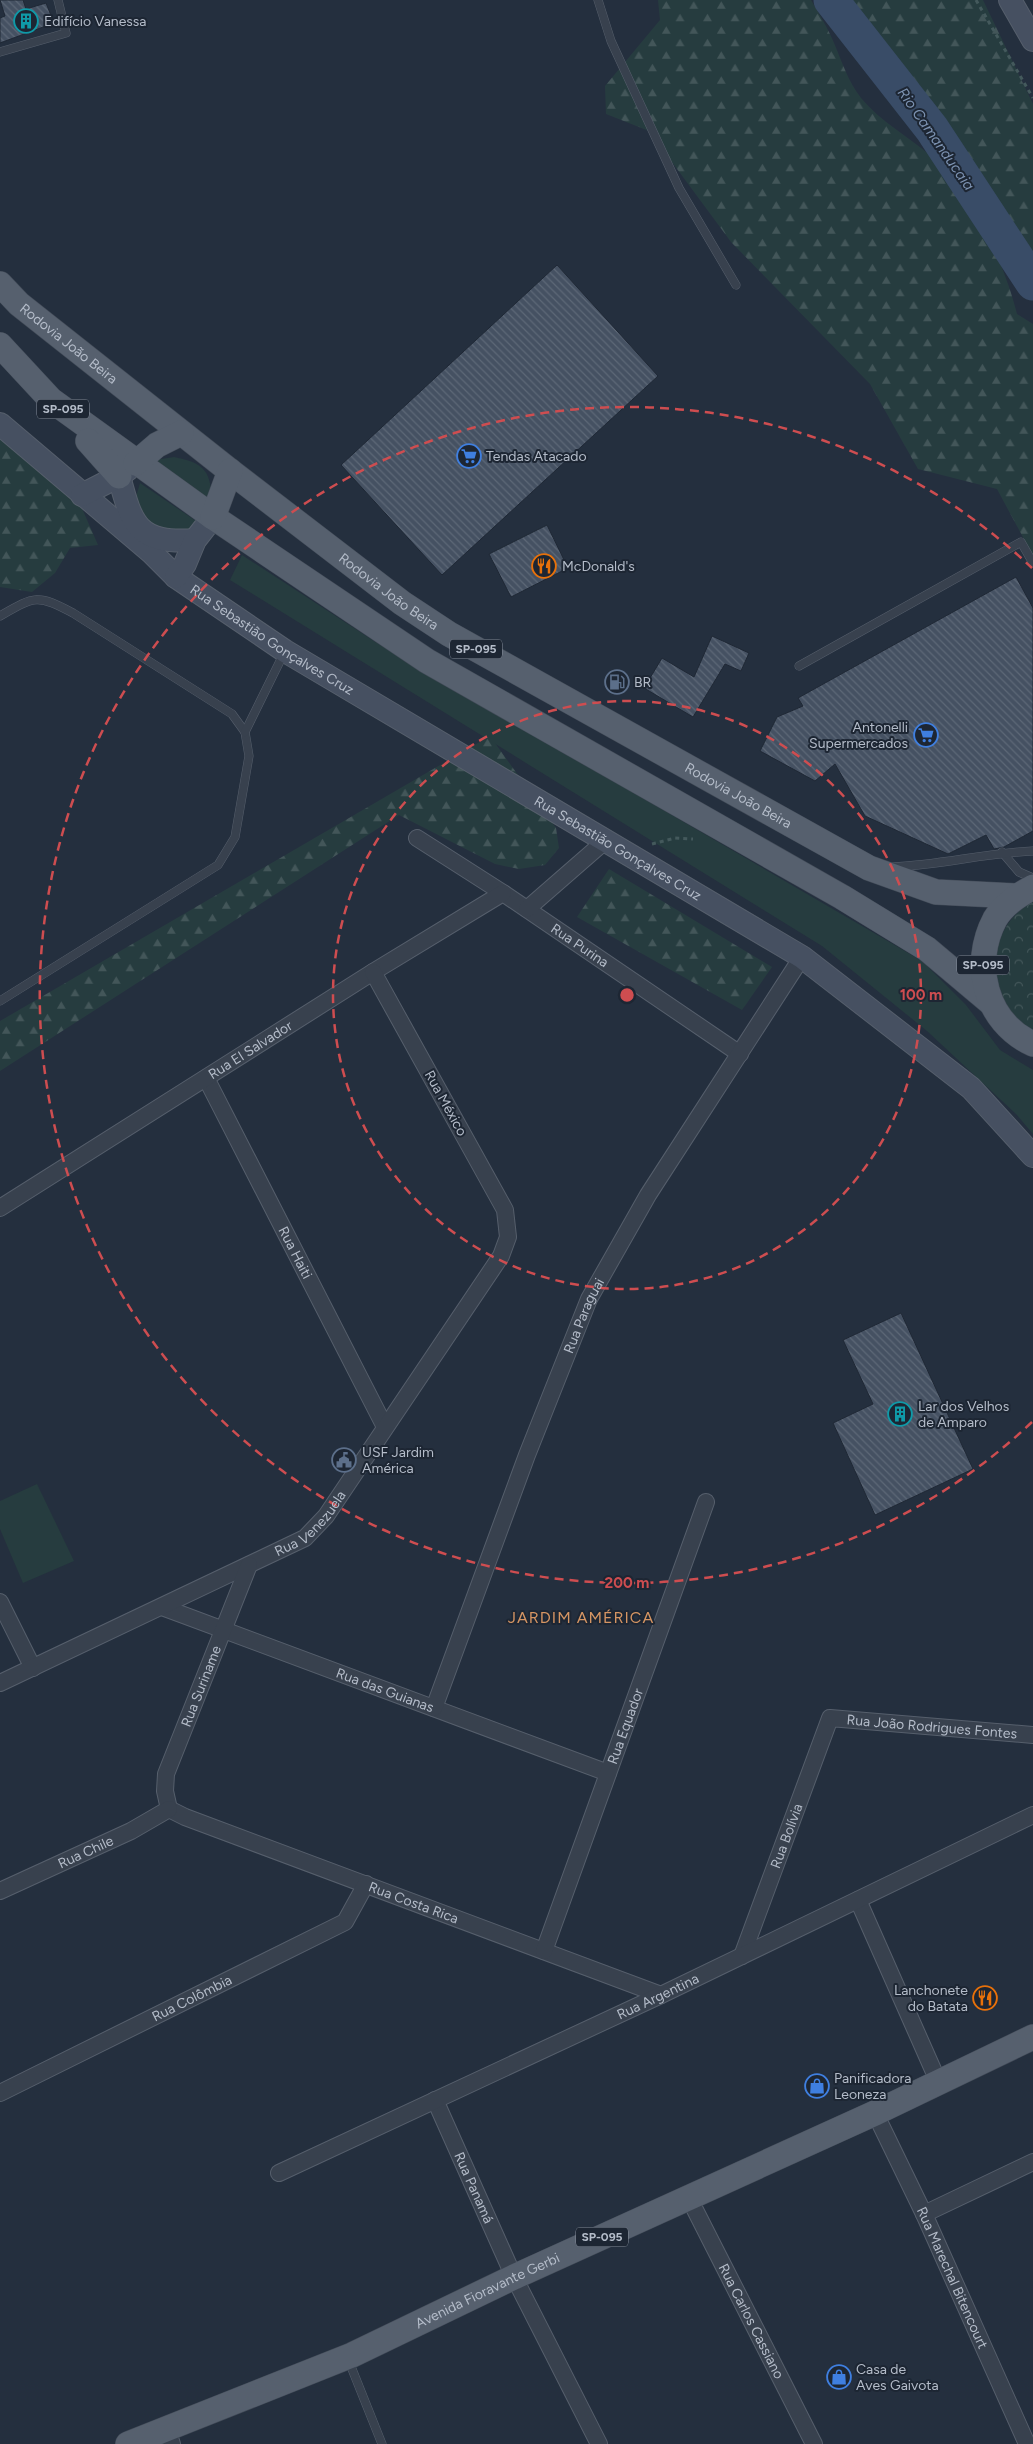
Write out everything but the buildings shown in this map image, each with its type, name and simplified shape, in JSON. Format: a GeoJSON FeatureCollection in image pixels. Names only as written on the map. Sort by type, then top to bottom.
{"type":"FeatureCollection","features":[{"type":"Feature","properties":{"kind":"main road","name":"Rodovia João Beira"},"geometry":{"type":"LineString","coordinates":[[0,284],[19,304],[181,434],[402,603],[449,634],[869,868],[936,892],[1024,892]]}},
{"type":"Feature","properties":{"kind":"main road","name":"SP-095"},"geometry":{"type":"LineString","coordinates":[[0,345],[50,400],[128,469],[213,517],[427,662],[842,896],[927,950],[990,1002]]}},
{"type":"Feature","properties":{"kind":"main road"},"geometry":{"type":"LineString","coordinates":[[128,469],[157,445],[181,434]]}},
{"type":"Feature","properties":{"kind":"main road"},"geometry":{"type":"LineString","coordinates":[[213,517],[230,471]]}},
{"type":"Feature","properties":{"kind":"main road","name":"SP-095"},"geometry":{"type":"LineString","coordinates":[[1024,892],[996,918],[985,945],[982,974],[990,1002],[1003,1023],[1022,1039],[1033,1044]]}},
{"type":"Feature","properties":{"kind":"main road","name":"Avenida Fioravante Gerbi"},"geometry":{"type":"LineString","coordinates":[[128,2444],[170,2437],[347,2357],[514,2277],[875,2113],[1033,2036]]}},
{"type":"Feature","properties":{"kind":"street"},"geometry":{"type":"LineString","coordinates":[[1010,0],[1033,40]]}},
{"type":"Feature","properties":{"kind":"street","name":"Rua Sebastião Gonçalves Cruz"},"geometry":{"type":"LineString","coordinates":[[0,424],[151,552],[176,577],[285,651],[802,957],[971,1088],[1033,1156]]}},
{"type":"Feature","properties":{"kind":"street"},"geometry":{"type":"LineString","coordinates":[[82,495],[128,469],[129,514],[147,535],[174,541],[195,540]]}},
{"type":"Feature","properties":{"kind":"street"},"geometry":{"type":"LineString","coordinates":[[176,577],[195,540],[213,517]]}},
{"type":"Feature","properties":{"kind":"street","name":"Rua Purina"},"geometry":{"type":"LineString","coordinates":[[417,838],[527,909],[740,1054]]}},
{"type":"Feature","properties":{"kind":"street"},"geometry":{"type":"LineString","coordinates":[[527,909],[614,846]]}},
{"type":"Feature","properties":{"kind":"street","name":"Rua El Salvador"},"geometry":{"type":"LineString","coordinates":[[0,1208],[373,972],[503,893]]}},
{"type":"Feature","properties":{"kind":"street","name":"Rua Paraguai"},"geometry":{"type":"LineString","coordinates":[[434,1708],[527,1455],[589,1299],[648,1195],[802,957]]}},
{"type":"Feature","properties":{"kind":"street","name":"Rua México"},"geometry":{"type":"LineString","coordinates":[[373,972],[505,1210],[508,1237]]}},
{"type":"Feature","properties":{"kind":"street","name":"Rua Haiti"},"geometry":{"type":"LineString","coordinates":[[206,1078],[385,1427]]}},
{"type":"Feature","properties":{"kind":"street","name":"Rua Venezuela"},"geometry":{"type":"LineString","coordinates":[[0,1683],[305,1538],[326,1516],[501,1256],[508,1237]]}},
{"type":"Feature","properties":{"kind":"street","name":"Rua Equador"},"geometry":{"type":"LineString","coordinates":[[544,1951],[706,1502]]}},
{"type":"Feature","properties":{"kind":"street","name":"Rua Suriname"},"geometry":{"type":"LineString","coordinates":[[169,1809],[165,1792],[166,1774],[249,1565]]}},
{"type":"Feature","properties":{"kind":"street"},"geometry":{"type":"LineString","coordinates":[[0,1602],[33,1668]]}},
{"type":"Feature","properties":{"kind":"street","name":"Rua das Guianas"},"geometry":{"type":"LineString","coordinates":[[162,1607],[608,1773]]}},
{"type":"Feature","properties":{"kind":"street","name":"Rua João Rodrigues Fontes"},"geometry":{"type":"LineString","coordinates":[[830,1718],[1033,1735]]}},
{"type":"Feature","properties":{"kind":"street","name":"Rua Bolívia"},"geometry":{"type":"LineString","coordinates":[[742,1956],[830,1718]]}},
{"type":"Feature","properties":{"kind":"street","name":"Rua Costa Rica"},"geometry":{"type":"LineString","coordinates":[[169,1809],[185,1817],[660,1995]]}},
{"type":"Feature","properties":{"kind":"street","name":"Rua Chile"},"geometry":{"type":"LineString","coordinates":[[0,1890],[131,1831],[169,1809]]}},
{"type":"Feature","properties":{"kind":"street","name":"Rua Argentina"},"geometry":{"type":"LineString","coordinates":[[279,2173],[660,1995],[1033,1815]]}},
{"type":"Feature","properties":{"kind":"street","name":"Rua Colômbia"},"geometry":{"type":"LineString","coordinates":[[0,2093],[345,1922],[366,1884]]}},
{"type":"Feature","properties":{"kind":"street"},"geometry":{"type":"LineString","coordinates":[[858,1900],[938,2081]]}},
{"type":"Feature","properties":{"kind":"street","name":"Rua Panamá"},"geometry":{"type":"LineString","coordinates":[[435,2100],[514,2277],[600,2444]]}},
{"type":"Feature","properties":{"kind":"street","name":"Rua Marechal Bitencourt"},"geometry":{"type":"LineString","coordinates":[[875,2113],[924,2214],[1027,2444]]}},
{"type":"Feature","properties":{"kind":"street"},"geometry":{"type":"LineString","coordinates":[[924,2214],[1033,2162]]}},
{"type":"Feature","properties":{"kind":"street","name":"Rua Carlos Cassiano"},"geometry":{"type":"LineString","coordinates":[[689,2198],[814,2444]]}},
{"type":"Feature","properties":{"kind":"lane"},"geometry":{"type":"LineString","coordinates":[[0,52],[66,34],[58,0]]}},
{"type":"Feature","properties":{"kind":"lane"},"geometry":{"type":"LineString","coordinates":[[598,0],[611,41],[678,188],[736,285]]}},
{"type":"Feature","properties":{"kind":"lane"},"geometry":{"type":"LineString","coordinates":[[799,666],[1021,542],[1033,563]]}},
{"type":"Feature","properties":{"kind":"lane"},"geometry":{"type":"LineString","coordinates":[[0,616],[26,601],[48,599],[73,613],[232,714],[245,732],[249,756],[235,837],[218,865],[0,1001]]}},
{"type":"Feature","properties":{"kind":"lane"},"geometry":{"type":"LineString","coordinates":[[245,732],[285,651]]}},
{"type":"Feature","properties":{"kind":"lane"},"geometry":{"type":"LineString","coordinates":[[869,868],[929,865],[1002,852],[1033,851]]}},
{"type":"Feature","properties":{"kind":"lane"},"geometry":{"type":"LineString","coordinates":[[1002,852],[1019,872],[1033,878]]}},
{"type":"Feature","properties":{"kind":"lane"},"geometry":{"type":"LineString","coordinates":[[347,2357],[382,2444]]}},
{"type":"Feature","properties":{"kind":"path"},"geometry":{"type":"LineString","coordinates":[[976,0],[1033,98]]}},
{"type":"Feature","properties":{"kind":"path"},"geometry":{"type":"LineString","coordinates":[[614,846],[674,838],[694,839]]}},
{"type":"Feature","properties":{"kind":"green space"},"geometry":{"type":"Polygon","coordinates":[[[658,0],[811,0],[829,32],[856,92],[886,122],[931,156],[960,188],[973,208],[995,251],[1012,295],[1017,314],[1033,324],[1033,556],[997,489],[918,469],[870,384],[731,242],[649,131],[606,114],[605,86],[660,20],[658,0]]]}},
{"type":"Feature","properties":{"kind":"green space"},"geometry":{"type":"Polygon","coordinates":[[[841,0],[983,0],[1033,104],[1033,253],[868,29],[841,0]]]}},
{"type":"Feature","properties":{"kind":"green space"},"geometry":{"type":"Polygon","coordinates":[[[0,430],[77,497],[98,545],[70,548],[55,573],[32,592],[0,587],[0,430]]]}},
{"type":"Feature","properties":{"kind":"green space"},"geometry":{"type":"Polygon","coordinates":[[[174,457],[185,459],[200,466],[208,476],[211,503],[154,460],[174,457]]]}},
{"type":"Feature","properties":{"kind":"green space"},"geometry":{"type":"Polygon","coordinates":[[[140,483],[202,525],[180,536],[151,531],[135,500],[140,483]]]}},
{"type":"Feature","properties":{"kind":"green space"},"geometry":{"type":"Polygon","coordinates":[[[242,555],[377,643],[922,961],[966,1005],[1000,1050],[1033,1070],[1033,1134],[1016,1114],[927,1031],[822,946],[230,580],[242,555]]]}},
{"type":"Feature","properties":{"kind":"green space"},"geometry":{"type":"Polygon","coordinates":[[[490,736],[556,828],[559,848],[545,865],[519,869],[495,864],[399,815],[0,1071],[0,1021],[490,736]]]}},
{"type":"Feature","properties":{"kind":"green space"},"geometry":{"type":"Polygon","coordinates":[[[609,869],[772,967],[742,1010],[577,917],[609,869]]]}},
{"type":"Feature","properties":{"kind":"green space"},"geometry":{"type":"Polygon","coordinates":[[[1033,902],[1033,1031],[1021,1023],[1005,1003],[998,988],[995,971],[1000,939],[1008,924],[1019,912],[1033,902]]]}},
{"type":"Feature","properties":{"kind":"green space"},"geometry":{"type":"Polygon","coordinates":[[[37,1484],[74,1561],[23,1583],[0,1529],[0,1501],[37,1484]]]}},
{"type":"Feature","properties":{"kind":"waterway","name":"Rio Camanducaia"},"geometry":{"type":"LineString","coordinates":[[831,0],[932,129],[1033,283]]}},
{"type":"Feature","properties":{"kind":"place","name":"Edifício Vanessa"},"geometry":{"type":"Point","coordinates":[26,21]}},
{"type":"Feature","properties":{"kind":"place","name":"Tendas Atacado"},"geometry":{"type":"Point","coordinates":[469,456]}},
{"type":"Feature","properties":{"kind":"place","name":"McDonald's"},"geometry":{"type":"Point","coordinates":[544,566]}},
{"type":"Feature","properties":{"kind":"place","name":"BR"},"geometry":{"type":"Point","coordinates":[617,682]}},
{"type":"Feature","properties":{"kind":"place","name":"Antonelli Supermercados"},"geometry":{"type":"Point","coordinates":[926,735]}},
{"type":"Feature","properties":{"kind":"place","name":"Lar dos Velhos de Amparo"},"geometry":{"type":"Point","coordinates":[900,1414]}},
{"type":"Feature","properties":{"kind":"place","name":"USF Jardim América"},"geometry":{"type":"Point","coordinates":[344,1460]}},
{"type":"Feature","properties":{"kind":"place","name":"Lanchonete do Batata"},"geometry":{"type":"Point","coordinates":[985,1998]}},
{"type":"Feature","properties":{"kind":"place","name":"Panificadora Leoneza"},"geometry":{"type":"Point","coordinates":[817,2086]}},
{"type":"Feature","properties":{"kind":"place","name":"Casa de Aves Gaivota"},"geometry":{"type":"Point","coordinates":[839,2377]}},
{"type":"Feature","properties":{"kind":"district","name":"JARDIM AMÉRICA"},"geometry":{"type":"Point","coordinates":[581,1617]}}]}
